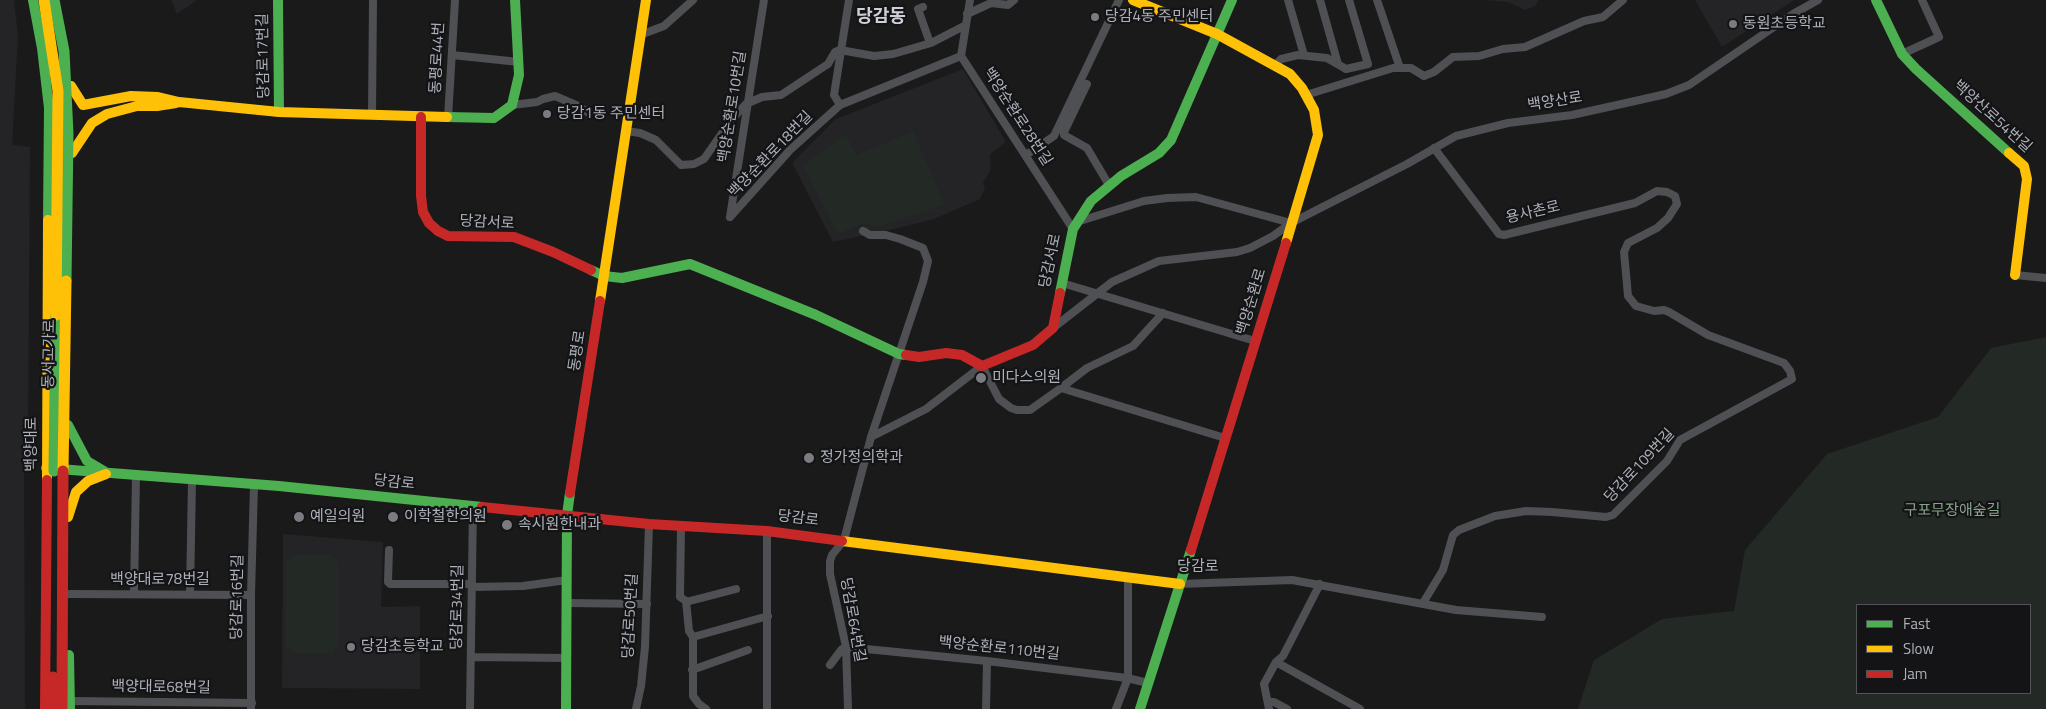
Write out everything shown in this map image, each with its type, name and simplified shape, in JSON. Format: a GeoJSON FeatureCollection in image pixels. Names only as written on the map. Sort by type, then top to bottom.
{"type":"FeatureCollection","features":[{"type":"Feature","properties":{"kind":"main road","name":"백양대로"},"geometry":{"type":"LineString","coordinates":[[33,0],[42,48],[49,108],[45,709]]}},
{"type":"Feature","properties":{"kind":"main road","name":"동서고가로"},"geometry":{"type":"LineString","coordinates":[[44,0],[58,91],[59,133],[52,709]]}},
{"type":"Feature","properties":{"kind":"main road","name":"동서고가로"},"geometry":{"type":"LineString","coordinates":[[54,0],[64,51],[68,134],[62,515],[67,706]]}},
{"type":"Feature","properties":{"kind":"main road"},"geometry":{"type":"LineString","coordinates":[[58,0],[69,63],[72,153],[68,425],[67,706]]}},
{"type":"Feature","properties":{"kind":"main road","name":"당감로17번길"},"geometry":{"type":"LineString","coordinates":[[278,0],[279,112]]}},
{"type":"Feature","properties":{"kind":"main road"},"geometry":{"type":"LineString","coordinates":[[70,86],[83,105],[131,96],[158,97],[179,102],[279,112],[421,118],[494,118],[512,105],[518,75],[519,62],[515,0]]}},
{"type":"Feature","properties":{"kind":"main road","name":"동평로"},"geometry":{"type":"LineString","coordinates":[[566,709],[567,515],[646,0]]}},
{"type":"Feature","properties":{"kind":"main road","name":"백양순환로"},"geometry":{"type":"LineString","coordinates":[[1133,0],[1217,34],[1290,74],[1306,95],[1316,117],[1317,143],[1140,709]]}},
{"type":"Feature","properties":{"kind":"main road","name":"당감서로"},"geometry":{"type":"LineString","coordinates":[[1053,328],[1077,225],[1092,201],[1109,185],[1159,153],[1171,140],[1232,0]]}},
{"type":"Feature","properties":{"kind":"main road","name":"백양산로54번길"},"geometry":{"type":"LineString","coordinates":[[1876,0],[1902,54],[1916,69],[2024,166],[2027,179],[2015,275]]}},
{"type":"Feature","properties":{"kind":"main road"},"geometry":{"type":"LineString","coordinates":[[72,153],[92,123],[107,114],[137,106],[157,106],[179,102]]}},
{"type":"Feature","properties":{"kind":"main road","name":"당감서로"},"geometry":{"type":"LineString","coordinates":[[421,118],[421,196],[423,212],[438,231],[448,236],[514,237],[553,252],[604,276],[622,278],[690,264],[816,315],[899,354],[920,356],[946,353],[962,355],[982,366]]}},
{"type":"Feature","properties":{"kind":"main road"},"geometry":{"type":"LineString","coordinates":[[982,366],[1033,345],[1053,328]]}},
{"type":"Feature","properties":{"kind":"main road"},"geometry":{"type":"LineString","coordinates":[[68,425],[87,461],[107,473]]}},
{"type":"Feature","properties":{"kind":"main road","name":"당감로"},"geometry":{"type":"LineString","coordinates":[[46,468],[254,484],[649,524],[767,531],[1180,584]]}},
{"type":"Feature","properties":{"kind":"main road"},"geometry":{"type":"LineString","coordinates":[[68,517],[76,492],[88,481],[107,473]]}},
{"type":"Feature","properties":{"kind":"street"},"geometry":{"type":"LineString","coordinates":[[372,115],[373,0]]}},
{"type":"Feature","properties":{"kind":"street","name":"동평로44번"},"geometry":{"type":"LineString","coordinates":[[448,118],[455,0]]}},
{"type":"Feature","properties":{"kind":"street"},"geometry":{"type":"LineString","coordinates":[[640,35],[664,26],[693,0]]}},
{"type":"Feature","properties":{"kind":"street","name":"백양순환로10번길"},"geometry":{"type":"LineString","coordinates":[[730,218],[764,0]]}},
{"type":"Feature","properties":{"kind":"street"},"geometry":{"type":"LineString","coordinates":[[840,106],[834,95],[848,0]]}},
{"type":"Feature","properties":{"kind":"street"},"geometry":{"type":"LineString","coordinates":[[961,56],[970,0]]}},
{"type":"Feature","properties":{"kind":"street"},"geometry":{"type":"LineString","coordinates":[[967,14],[991,3],[1008,5],[1014,0]]}},
{"type":"Feature","properties":{"kind":"street"},"geometry":{"type":"LineString","coordinates":[[1026,155],[1054,136],[1119,0]]}},
{"type":"Feature","properties":{"kind":"street"},"geometry":{"type":"LineString","coordinates":[[1288,0],[1304,55]]}},
{"type":"Feature","properties":{"kind":"street"},"geometry":{"type":"LineString","coordinates":[[1320,0],[1338,64]]}},
{"type":"Feature","properties":{"kind":"street"},"geometry":{"type":"LineString","coordinates":[[1275,65],[1281,59],[1304,55],[1327,58],[1346,69],[1368,64],[1349,0]]}},
{"type":"Feature","properties":{"kind":"street"},"geometry":{"type":"LineString","coordinates":[[1377,0],[1400,68]]}},
{"type":"Feature","properties":{"kind":"street"},"geometry":{"type":"LineString","coordinates":[[1306,95],[1393,68],[1411,68],[1424,76],[1434,72],[1453,57],[1479,56],[1503,48],[1525,47],[1584,21],[1603,17],[1623,0]]}},
{"type":"Feature","properties":{"kind":"street","name":"백양산로"},"geometry":{"type":"LineString","coordinates":[[1053,328],[1112,282],[1159,261],[1237,252],[1250,248],[1273,236],[1291,223],[1407,164],[1456,136],[1491,126],[1572,114],[1666,94],[1700,80],[1794,14],[1818,0]]}},
{"type":"Feature","properties":{"kind":"street"},"geometry":{"type":"LineString","coordinates":[[1902,54],[1939,37],[1922,0]]}},
{"type":"Feature","properties":{"kind":"street"},"geometry":{"type":"LineString","coordinates":[[923,7],[918,10],[930,43]]}},
{"type":"Feature","properties":{"kind":"street"},"geometry":{"type":"LineString","coordinates":[[626,131],[640,133],[656,140],[681,165],[694,164],[704,159],[732,119],[748,103],[762,97],[781,95],[828,64],[835,52],[840,50],[874,56],[893,54],[930,43],[966,25]]}},
{"type":"Feature","properties":{"kind":"street"},"geometry":{"type":"LineString","coordinates":[[452,55],[519,62]]}},
{"type":"Feature","properties":{"kind":"street","name":"백양순환로28번길"},"geometry":{"type":"LineString","coordinates":[[961,56],[1026,155],[1077,225]]}},
{"type":"Feature","properties":{"kind":"street","name":"백양순환로18번길"},"geometry":{"type":"LineString","coordinates":[[730,218],[790,150],[840,106],[961,56]]}},
{"type":"Feature","properties":{"kind":"street"},"geometry":{"type":"LineString","coordinates":[[1087,84],[1064,135],[1088,148],[1109,185]]}},
{"type":"Feature","properties":{"kind":"street"},"geometry":{"type":"LineString","coordinates":[[512,105],[538,102],[555,96],[576,104],[589,113]]}},
{"type":"Feature","properties":{"kind":"street","name":"용사촌로"},"geometry":{"type":"LineString","coordinates":[[1434,148],[1499,234],[1504,235],[1635,204],[1657,191],[1667,192],[1675,196],[1678,204],[1668,218],[1657,228],[1628,243],[1624,252],[1628,296],[1636,306],[1654,311],[1664,310],[1708,335],[1784,363],[1790,371],[1792,379]]}},
{"type":"Feature","properties":{"kind":"street"},"geometry":{"type":"LineString","coordinates":[[1077,225],[1144,201],[1196,197],[1291,223]]}},
{"type":"Feature","properties":{"kind":"street"},"geometry":{"type":"LineString","coordinates":[[863,232],[870,235],[886,236],[907,241],[922,248],[927,255],[928,261],[923,282],[899,354]]}},
{"type":"Feature","properties":{"kind":"street","name":"백양산로54번길"},"geometry":{"type":"LineString","coordinates":[[2015,275],[2046,278]]}},
{"type":"Feature","properties":{"kind":"street"},"geometry":{"type":"LineString","coordinates":[[1062,283],[1255,342]]}},
{"type":"Feature","properties":{"kind":"street"},"geometry":{"type":"LineString","coordinates":[[872,437],[926,409],[982,366],[999,399],[1011,408],[1030,410],[1087,368],[1133,346],[1163,313]]}},
{"type":"Feature","properties":{"kind":"street","name":"당감로64번길"},"geometry":{"type":"LineString","coordinates":[[848,709],[846,647],[829,568],[832,555],[844,540],[872,437],[899,354]]}},
{"type":"Feature","properties":{"kind":"street","name":"당감로109번길"},"geometry":{"type":"LineString","coordinates":[[1423,603],[1443,570],[1453,535],[1459,530],[1495,516],[1526,512],[1552,512],[1606,517],[1613,515],[1667,461],[1680,440],[1792,379]]}},
{"type":"Feature","properties":{"kind":"street"},"geometry":{"type":"LineString","coordinates":[[1060,388],[1225,438]]}},
{"type":"Feature","properties":{"kind":"street"},"geometry":{"type":"LineString","coordinates":[[134,594],[136,475]]}},
{"type":"Feature","properties":{"kind":"street"},"geometry":{"type":"LineString","coordinates":[[190,594],[192,480]]}},
{"type":"Feature","properties":{"kind":"street","name":"당감로16번길"},"geometry":{"type":"LineString","coordinates":[[251,706],[254,484]]}},
{"type":"Feature","properties":{"kind":"street","name":"당감로34번길"},"geometry":{"type":"LineString","coordinates":[[470,709],[473,506]]}},
{"type":"Feature","properties":{"kind":"street","name":"당감로50번길"},"geometry":{"type":"LineString","coordinates":[[636,709],[641,686],[647,604],[649,524]]}},
{"type":"Feature","properties":{"kind":"street"},"geometry":{"type":"LineString","coordinates":[[681,526],[680,597],[686,602],[689,631],[693,637],[693,696],[706,709]]}},
{"type":"Feature","properties":{"kind":"street"},"geometry":{"type":"LineString","coordinates":[[767,531],[767,709]]}},
{"type":"Feature","properties":{"kind":"street"},"geometry":{"type":"LineString","coordinates":[[389,550],[388,582],[390,584],[523,586],[567,580]]}},
{"type":"Feature","properties":{"kind":"street"},"geometry":{"type":"LineString","coordinates":[[1116,709],[1128,678],[1128,577]]}},
{"type":"Feature","properties":{"kind":"street","name":"당감로"},"geometry":{"type":"LineString","coordinates":[[1180,584],[1292,580],[1456,610],[1542,617]]}},
{"type":"Feature","properties":{"kind":"street"},"geometry":{"type":"LineString","coordinates":[[1287,709],[1274,702],[1268,705],[1264,684],[1276,662],[1284,656],[1320,584]]}},
{"type":"Feature","properties":{"kind":"street"},"geometry":{"type":"LineString","coordinates":[[686,602],[736,589]]}},
{"type":"Feature","properties":{"kind":"street","name":"백양대로78번길"},"geometry":{"type":"LineString","coordinates":[[68,594],[251,595]]}},
{"type":"Feature","properties":{"kind":"street"},"geometry":{"type":"LineString","coordinates":[[567,603],[647,604]]}},
{"type":"Feature","properties":{"kind":"street"},"geometry":{"type":"LineString","coordinates":[[693,637],[768,616]]}},
{"type":"Feature","properties":{"kind":"street"},"geometry":{"type":"LineString","coordinates":[[830,665],[842,649],[846,647]]}},
{"type":"Feature","properties":{"kind":"street","name":"백양순환로110번길"},"geometry":{"type":"LineString","coordinates":[[846,647],[1128,678],[1148,684]]}},
{"type":"Feature","properties":{"kind":"street"},"geometry":{"type":"LineString","coordinates":[[692,670],[748,650]]}},
{"type":"Feature","properties":{"kind":"street"},"geometry":{"type":"LineString","coordinates":[[471,657],[566,658]]}},
{"type":"Feature","properties":{"kind":"street"},"geometry":{"type":"LineString","coordinates":[[986,709],[987,661]]}},
{"type":"Feature","properties":{"kind":"street"},"geometry":{"type":"LineString","coordinates":[[1276,662],[1360,709]]}},
{"type":"Feature","properties":{"kind":"street","name":"백양대로68번길"},"geometry":{"type":"LineString","coordinates":[[67,706],[251,706]]}},
{"type":"Feature","properties":{"kind":"shaded area"},"geometry":{"type":"Polygon","coordinates":[[[0,0],[14,0],[18,35],[12,145],[30,147],[28,434],[24,463],[25,709],[0,709],[0,0]]]}},
{"type":"Feature","properties":{"kind":"shaded area"},"geometry":{"type":"Polygon","coordinates":[[[171,0],[197,0],[177,14],[171,0]]]}},
{"type":"Feature","properties":{"kind":"shaded area"},"geometry":{"type":"Polygon","coordinates":[[[1483,0],[1538,1],[1535,6],[1525,10],[1508,2],[1483,0]]]}},
{"type":"Feature","properties":{"kind":"shaded area","name":"동원초등학교"},"geometry":{"type":"Polygon","coordinates":[[[1695,0],[1794,0],[1722,47],[1695,0]]]}},
{"type":"Feature","properties":{"kind":"shaded area"},"geometry":{"type":"Polygon","coordinates":[[[963,69],[1006,142],[990,154],[991,169],[983,183],[985,188],[980,199],[934,219],[833,242],[792,163],[836,119],[963,69]]]}},
{"type":"Feature","properties":{"kind":"shaded area","name":"당감초등학교"},"geometry":{"type":"Polygon","coordinates":[[[283,534],[383,542],[381,607],[420,606],[420,689],[282,688],[283,534]]]}},
{"type":"Feature","properties":{"kind":"green space"},"geometry":{"type":"Polygon","coordinates":[[[913,131],[945,205],[877,227],[864,223],[838,234],[803,166],[846,134],[856,155],[913,131]]]}},
{"type":"Feature","properties":{"kind":"green space","name":"구포무장애숲길"},"geometry":{"type":"Polygon","coordinates":[[[2046,337],[2046,709],[1578,709],[1594,660],[1662,619],[1734,611],[1745,550],[1827,454],[1938,417],[1991,348],[2046,337]]]}},
{"type":"Feature","properties":{"kind":"green space"},"geometry":{"type":"Polygon","coordinates":[[[296,555],[332,555],[338,562],[338,645],[333,653],[294,653],[286,646],[286,562],[296,555]]]}},
{"type":"Feature","properties":{"kind":"traffic: fast"},"geometry":{"type":"LineString","coordinates":[[33,0],[42,48],[49,108],[48,220]]}},
{"type":"Feature","properties":{"kind":"traffic: fast"},"geometry":{"type":"LineString","coordinates":[[54,0],[64,51],[68,134],[66,281]]}},
{"type":"Feature","properties":{"kind":"traffic: fast"},"geometry":{"type":"LineString","coordinates":[[278,0],[279,112]]}},
{"type":"Feature","properties":{"kind":"traffic: fast"},"geometry":{"type":"LineString","coordinates":[[447,117],[494,118],[512,105],[519,75],[515,0]]}},
{"type":"Feature","properties":{"kind":"traffic: fast"},"geometry":{"type":"LineString","coordinates":[[1060,293],[1073,229],[1091,201],[1121,176],[1159,153],[1171,140],[1232,0]]}},
{"type":"Feature","properties":{"kind":"traffic: fast"},"geometry":{"type":"LineString","coordinates":[[1876,0],[1902,54],[1916,69],[2009,153]]}},
{"type":"Feature","properties":{"kind":"traffic: fast"},"geometry":{"type":"LineString","coordinates":[[591,270],[604,276],[622,278],[690,264],[816,315],[899,354],[906,355]]}},
{"type":"Feature","properties":{"kind":"traffic: fast"},"geometry":{"type":"LineString","coordinates":[[54,471],[56,315]]}},
{"type":"Feature","properties":{"kind":"traffic: fast"},"geometry":{"type":"LineString","coordinates":[[68,425],[87,461],[104,471]]}},
{"type":"Feature","properties":{"kind":"traffic: fast"},"geometry":{"type":"LineString","coordinates":[[46,468],[279,486],[482,507]]}},
{"type":"Feature","properties":{"kind":"traffic: fast"},"geometry":{"type":"LineString","coordinates":[[566,709],[567,515],[570,493]]}},
{"type":"Feature","properties":{"kind":"traffic: fast"},"geometry":{"type":"LineString","coordinates":[[1140,709],[1191,550]]}},
{"type":"Feature","properties":{"kind":"traffic: fast"},"geometry":{"type":"LineString","coordinates":[[69,655],[70,709]]}},
{"type":"Feature","properties":{"kind":"traffic: slow"},"geometry":{"type":"LineString","coordinates":[[44,0],[58,91],[56,315]]}},
{"type":"Feature","properties":{"kind":"traffic: slow"},"geometry":{"type":"LineString","coordinates":[[600,301],[646,0]]}},
{"type":"Feature","properties":{"kind":"traffic: slow"},"geometry":{"type":"LineString","coordinates":[[1133,0],[1217,34],[1290,74],[1302,88],[1314,110],[1318,135],[1286,243]]}},
{"type":"Feature","properties":{"kind":"traffic: slow"},"geometry":{"type":"LineString","coordinates":[[71,86],[83,105],[131,96],[158,97],[179,102],[279,112],[447,117]]}},
{"type":"Feature","properties":{"kind":"traffic: slow"},"geometry":{"type":"LineString","coordinates":[[72,153],[92,123],[107,114],[137,106],[157,106],[176,103]]}},
{"type":"Feature","properties":{"kind":"traffic: slow"},"geometry":{"type":"LineString","coordinates":[[2009,153],[2024,166],[2027,179],[2015,275]]}},
{"type":"Feature","properties":{"kind":"traffic: slow"},"geometry":{"type":"LineString","coordinates":[[47,480],[48,220]]}},
{"type":"Feature","properties":{"kind":"traffic: slow"},"geometry":{"type":"LineString","coordinates":[[63,471],[66,281]]}},
{"type":"Feature","properties":{"kind":"traffic: slow"},"geometry":{"type":"LineString","coordinates":[[68,517],[76,492],[88,481],[106,474]]}},
{"type":"Feature","properties":{"kind":"traffic: slow"},"geometry":{"type":"LineString","coordinates":[[842,541],[1180,584]]}},
{"type":"Feature","properties":{"kind":"traffic: jam"},"geometry":{"type":"LineString","coordinates":[[421,117],[421,196],[423,212],[429,223],[438,231],[448,236],[514,237],[553,252],[591,270]]}},
{"type":"Feature","properties":{"kind":"traffic: jam"},"geometry":{"type":"LineString","coordinates":[[1191,550],[1286,243]]}},
{"type":"Feature","properties":{"kind":"traffic: jam"},"geometry":{"type":"LineString","coordinates":[[906,355],[919,357],[946,353],[962,355],[982,366],[1033,345],[1053,328],[1060,293]]}},
{"type":"Feature","properties":{"kind":"traffic: jam"},"geometry":{"type":"LineString","coordinates":[[570,493],[600,301]]}},
{"type":"Feature","properties":{"kind":"traffic: jam"},"geometry":{"type":"LineString","coordinates":[[62,709],[63,471]]}},
{"type":"Feature","properties":{"kind":"traffic: jam"},"geometry":{"type":"LineString","coordinates":[[45,709],[47,480]]}},
{"type":"Feature","properties":{"kind":"traffic: jam"},"geometry":{"type":"LineString","coordinates":[[482,507],[649,524],[767,531],[842,541]]}},
{"type":"Feature","properties":{"kind":"traffic: jam"},"geometry":{"type":"LineString","coordinates":[[52,709],[53,677]]}},
{"type":"Feature","properties":{"kind":"place","name":"당감4동 주민센터"},"geometry":{"type":"Point","coordinates":[1095,17]}},
{"type":"Feature","properties":{"kind":"place","name":"동원초등학교"},"geometry":{"type":"Point","coordinates":[1733,24]}},
{"type":"Feature","properties":{"kind":"place","name":"당감1동 주민센터"},"geometry":{"type":"Point","coordinates":[547,114]}},
{"type":"Feature","properties":{"kind":"place","name":"미다스의원"},"geometry":{"type":"Point","coordinates":[981,378]}},
{"type":"Feature","properties":{"kind":"place","name":"정가정의학과"},"geometry":{"type":"Point","coordinates":[809,458]}},
{"type":"Feature","properties":{"kind":"place","name":"예일의원"},"geometry":{"type":"Point","coordinates":[299,517]}},
{"type":"Feature","properties":{"kind":"place","name":"이학철한의원"},"geometry":{"type":"Point","coordinates":[393,517]}},
{"type":"Feature","properties":{"kind":"place","name":"속시원한내과"},"geometry":{"type":"Point","coordinates":[507,525]}},
{"type":"Feature","properties":{"kind":"place","name":"당감초등학교"},"geometry":{"type":"Point","coordinates":[351,647]}},
{"type":"Feature","properties":{"kind":"district","name":"당감동"},"geometry":{"type":"Point","coordinates":[881,18]}}]}
